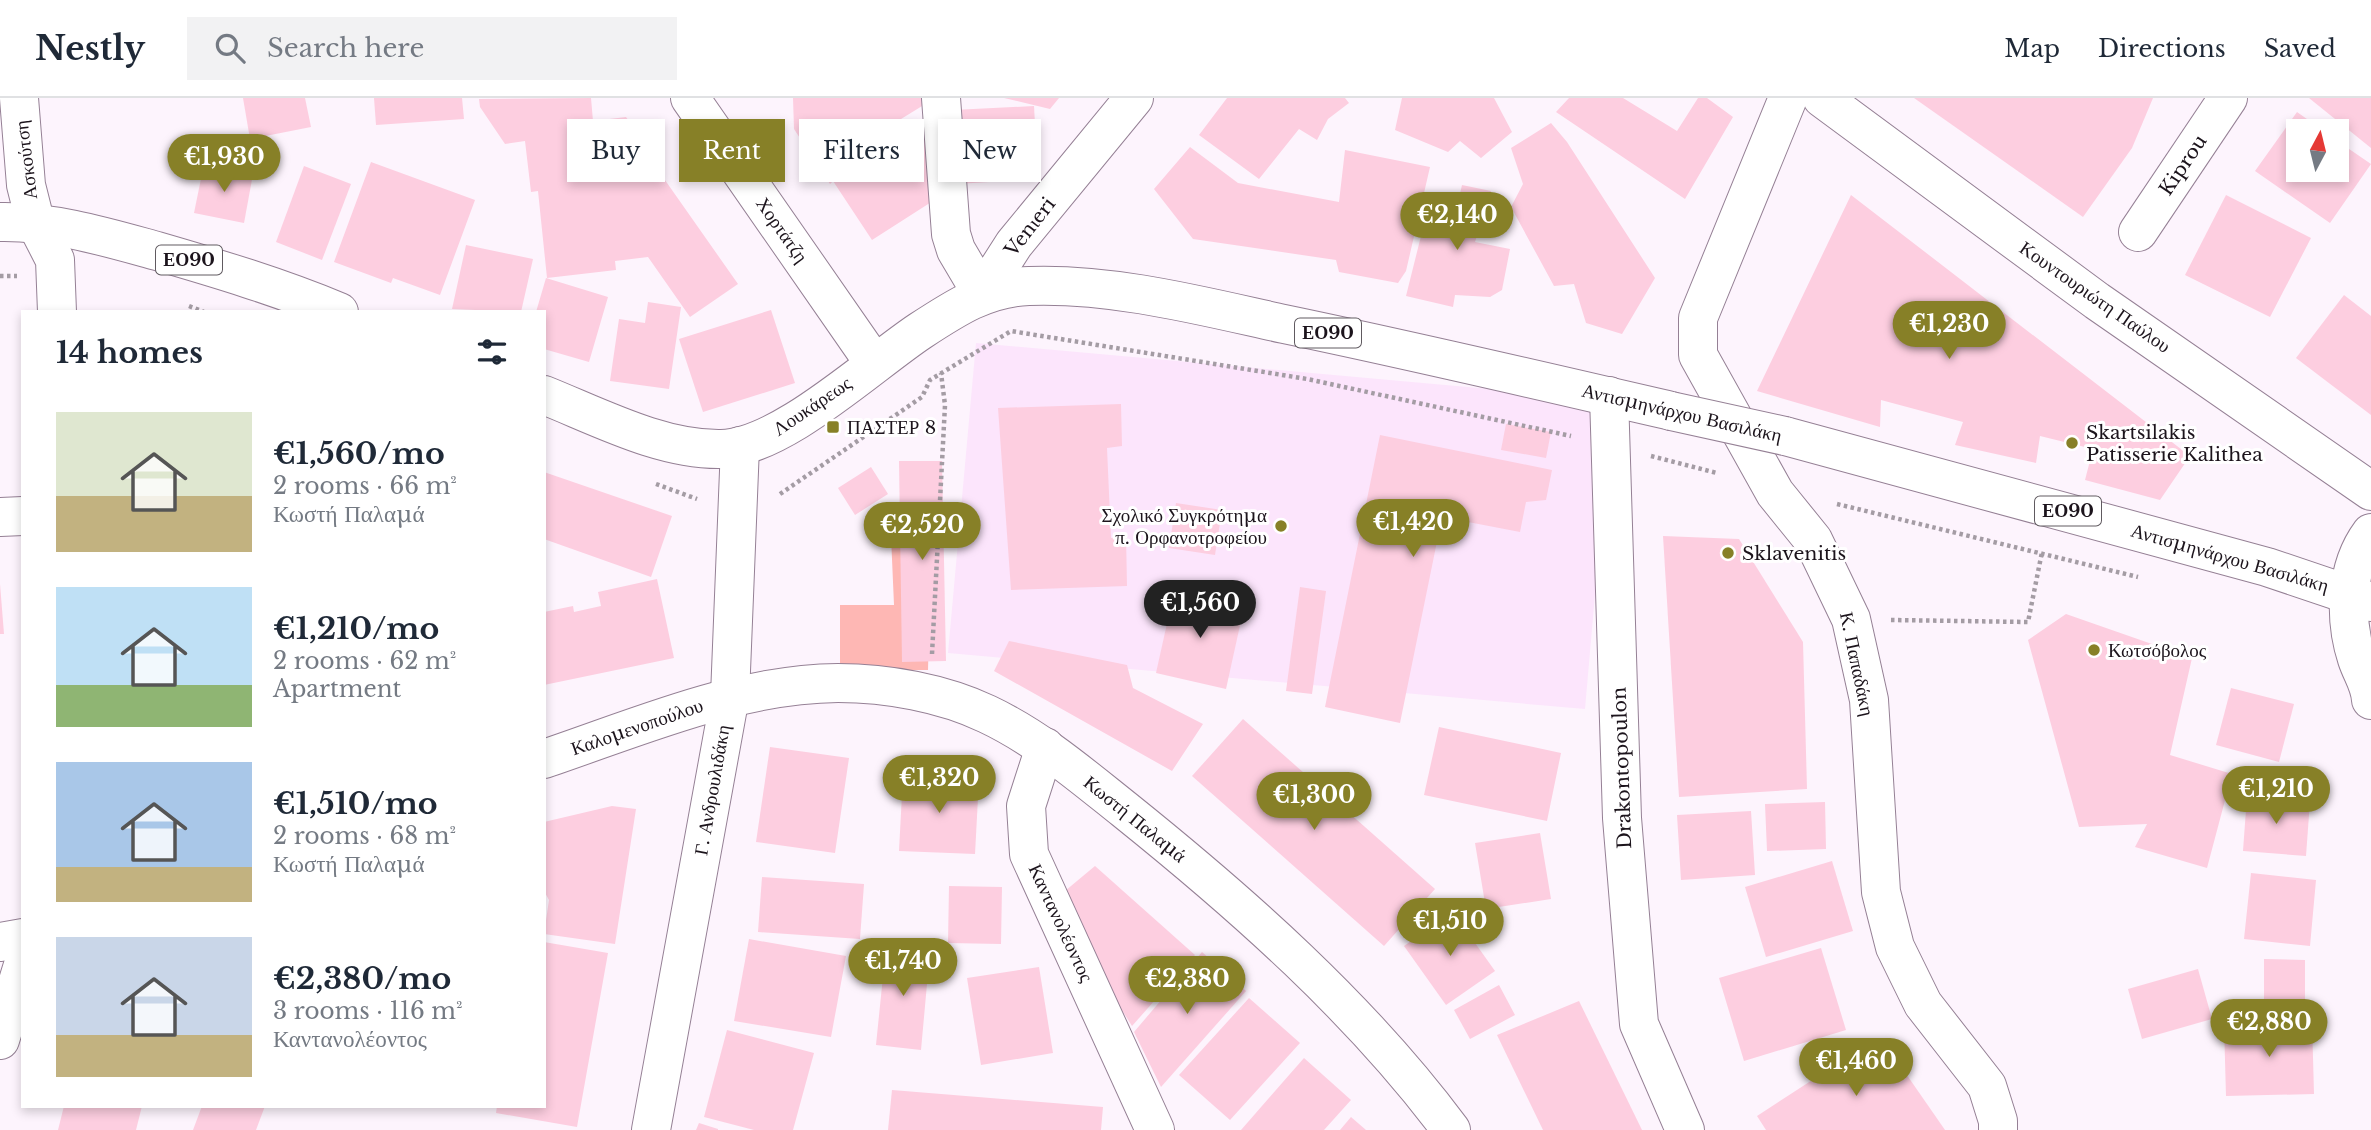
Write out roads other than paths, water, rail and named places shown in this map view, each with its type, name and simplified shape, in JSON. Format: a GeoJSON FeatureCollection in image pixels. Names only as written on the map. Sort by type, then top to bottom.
{"type":"FeatureCollection","features":[{"type":"Feature","properties":{"kind":"street","name":"Ασκούτση"},"geometry":{"type":"LineString","coordinates":[[19,98],[26,185],[17,222],[55,260],[57,310]]}},
{"type":"Feature","properties":{"kind":"street","name":"Χορτάτζη"},"geometry":{"type":"LineString","coordinates":[[690,98],[874,363]]}},
{"type":"Feature","properties":{"kind":"street"},"geometry":{"type":"LineString","coordinates":[[941,98],[951,234],[956,250],[982,294]]}},
{"type":"Feature","properties":{"kind":"street","name":"Venιeri"},"geometry":{"type":"LineString","coordinates":[[982,294],[1014,244],[1134,98]]}},
{"type":"Feature","properties":{"kind":"street","name":"Κ. Παπαδάκη"},"geometry":{"type":"LineString","coordinates":[[1788,98],[1698,318],[1698,355],[1775,493],[1813,540],[1851,619],[1869,700],[1881,892],[1895,947],[1923,1004],[1987,1086],[1998,1121],[1998,1130]]}},
{"type":"Feature","properties":{"kind":"street","name":"Κουντουριώτη Παύλου"},"geometry":{"type":"LineString","coordinates":[[1822,98],[2097,301],[2371,491]]}},
{"type":"Feature","properties":{"kind":"street","name":"Kiprou"},"geometry":{"type":"LineString","coordinates":[[2138,232],[2228,98]]}},
{"type":"Feature","properties":{"kind":"street","name":"ΕΟ90"},"geometry":{"type":"LineString","coordinates":[[17,222],[124,242],[271,284],[334,310]]}},
{"type":"Feature","properties":{"kind":"street","name":"Αντισμηνάρχου Βασιλάκη"},"geometry":{"type":"LineString","coordinates":[[982,294],[1018,287],[1052,286],[1136,296],[1289,324],[1785,436],[2052,506],[2360,598]]}},
{"type":"Feature","properties":{"kind":"street","name":"Λουκάρεως"},"geometry":{"type":"LineString","coordinates":[[546,396],[677,444],[722,449],[740,446],[773,434],[818,405],[874,363],[982,294]]}},
{"type":"Feature","properties":{"kind":"street","name":"Drakontopoulon"},"geometry":{"type":"LineString","coordinates":[[1609,396],[1622,818],[1639,1024],[1685,1130]]}},
{"type":"Feature","properties":{"kind":"street","name":"Γ. Ανδρουλιδάκη"},"geometry":{"type":"LineString","coordinates":[[651,1130],[730,696],[740,446]]}},
{"type":"Feature","properties":{"kind":"street"},"geometry":{"type":"LineString","coordinates":[[0,517],[21,516]]}},
{"type":"Feature","properties":{"kind":"street"},"geometry":{"type":"LineString","coordinates":[[2371,533],[2354,565],[2360,598],[2353,642],[2357,661],[2371,686],[2371,700]]}},
{"type":"Feature","properties":{"kind":"street","name":"Κωστή Παλαμά"},"geometry":{"type":"LineString","coordinates":[[730,696],[838,683],[930,693],[986,713],[1045,747],[1174,849],[1262,928],[1347,1010],[1451,1130]]}},
{"type":"Feature","properties":{"kind":"street","name":"Καλομενοπούλου"},"geometry":{"type":"LineString","coordinates":[[546,759],[730,696]]}},
{"type":"Feature","properties":{"kind":"street","name":"Καντανολέοντος"},"geometry":{"type":"LineString","coordinates":[[1045,747],[1027,806],[1029,854],[1155,1130]]}},
{"type":"Feature","properties":{"kind":"street"},"geometry":{"type":"LineString","coordinates":[[0,942],[21,938]]}},
{"type":"Feature","properties":{"kind":"street"},"geometry":{"type":"LineString","coordinates":[[0,1040],[21,972]]}},
{"type":"Feature","properties":{"kind":"place","name":"ΠΑΣΤΕΡ 8"},"geometry":{"type":"Point","coordinates":[833,427]}},
{"type":"Feature","properties":{"kind":"place","name":"Skartsilakis Patisserie Kalithea"},"geometry":{"type":"Point","coordinates":[2072,443]}},
{"type":"Feature","properties":{"kind":"place","name":"Σχολικό Συγκρότημα π. Ορφανοτροφείου"},"geometry":{"type":"Point","coordinates":[1281,526]}},
{"type":"Feature","properties":{"kind":"place","name":"Sklavenitis"},"geometry":{"type":"Point","coordinates":[1728,553]}},
{"type":"Feature","properties":{"kind":"place","name":"Κωτσόβολος"},"geometry":{"type":"Point","coordinates":[2094,650]}}]}
